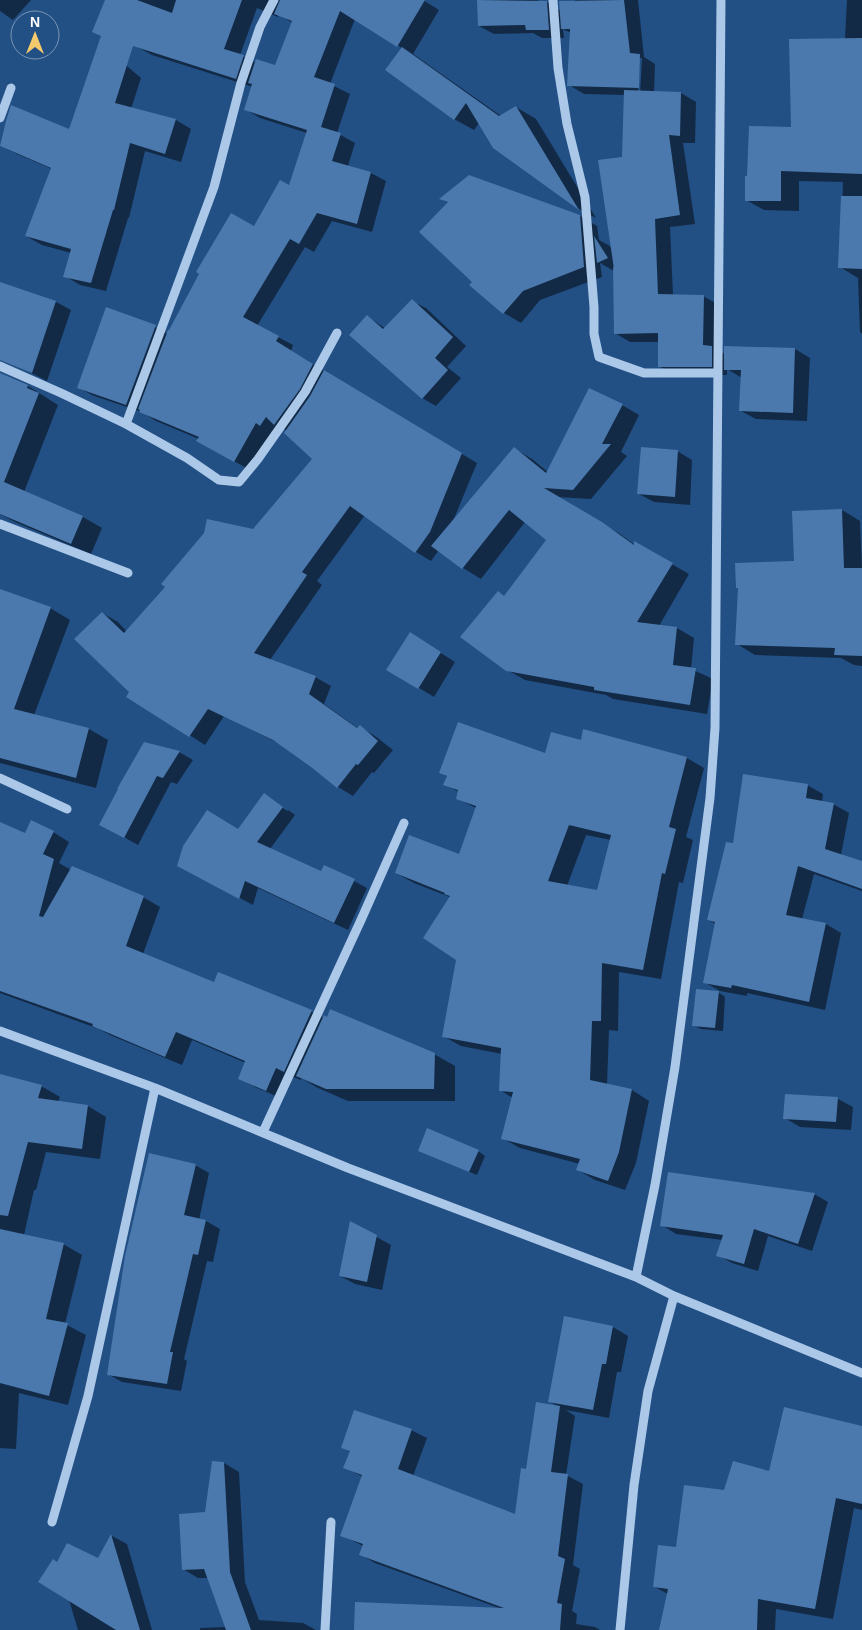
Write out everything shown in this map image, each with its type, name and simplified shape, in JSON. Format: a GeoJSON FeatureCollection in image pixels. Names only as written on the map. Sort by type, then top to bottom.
{"type":"FeatureCollection","features":[{"type":"Feature","properties":{"kind":"street"},"geometry":{"type":"LineString","coordinates":[[126,424],[214,187],[241,83],[260,27],[274,0]]}},
{"type":"Feature","properties":{"kind":"street"},"geometry":{"type":"LineString","coordinates":[[554,0],[558,68],[567,124],[585,198],[594,307],[594,334],[599,357],[644,373],[718,373]]}},
{"type":"Feature","properties":{"kind":"street"},"geometry":{"type":"LineString","coordinates":[[636,1277],[655,1185],[675,1067],[710,798],[715,728],[721,0]]}},
{"type":"Feature","properties":{"kind":"street"},"geometry":{"type":"LineString","coordinates":[[0,118],[11,88]]}},
{"type":"Feature","properties":{"kind":"street"},"geometry":{"type":"LineString","coordinates":[[0,366],[126,424],[187,458],[219,480],[239,482],[258,459],[305,392],[337,333]]}},
{"type":"Feature","properties":{"kind":"street"},"geometry":{"type":"LineString","coordinates":[[0,524],[128,573]]}},
{"type":"Feature","properties":{"kind":"street"},"geometry":{"type":"LineString","coordinates":[[0,778],[67,809]]}},
{"type":"Feature","properties":{"kind":"street"},"geometry":{"type":"LineString","coordinates":[[263,1132],[404,822]]}},
{"type":"Feature","properties":{"kind":"street"},"geometry":{"type":"LineString","coordinates":[[0,1031],[155,1088],[348,1168],[636,1277],[674,1296],[862,1374]]}},
{"type":"Feature","properties":{"kind":"street"},"geometry":{"type":"LineString","coordinates":[[52,1522],[88,1396],[155,1088]]}},
{"type":"Feature","properties":{"kind":"street"},"geometry":{"type":"LineString","coordinates":[[620,1630],[634,1485],[648,1391],[674,1296]]}},
{"type":"Feature","properties":{"kind":"street"},"geometry":{"type":"LineString","coordinates":[[325,1630],[331,1522]]}},
{"type":"Feature","properties":{"kind":"building"},"geometry":{"type":"Polygon","coordinates":[[[105,0],[137,0],[172,13],[176,0],[242,0],[224,49],[244,55],[236,79],[133,46],[115,103],[176,119],[165,154],[130,143],[114,210],[91,283],[63,277],[71,249],[25,236],[51,168],[0,146],[11,105],[69,129],[101,36],[92,32],[105,0]]]}},
{"type":"Feature","properties":{"kind":"building"},"geometry":{"type":"Polygon","coordinates":[[[280,0],[425,0],[397,47],[340,11],[314,77],[335,84],[321,127],[341,133],[332,161],[371,172],[357,224],[317,213],[299,244],[290,239],[243,317],[279,336],[276,341],[313,364],[300,389],[274,425],[266,417],[260,426],[256,423],[234,462],[196,441],[199,437],[139,412],[140,410],[138,409],[168,330],[199,274],[196,272],[231,213],[254,226],[280,180],[289,185],[307,130],[244,110],[252,84],[248,83],[256,59],[275,65],[292,21],[274,14],[280,0]]]}},
{"type":"Feature","properties":{"kind":"building"},"geometry":{"type":"Polygon","coordinates":[[[477,0],[547,1],[549,30],[526,30],[525,25],[478,26],[477,0]]]}},
{"type":"Feature","properties":{"kind":"building"},"geometry":{"type":"Polygon","coordinates":[[[624,0],[630,53],[640,54],[639,88],[567,86],[570,29],[561,29],[559,1],[624,0]]]}},
{"type":"Feature","properties":{"kind":"building"},"geometry":{"type":"Polygon","coordinates":[[[862,38],[862,174],[781,171],[781,201],[745,201],[749,126],[791,127],[789,39],[862,38]]]}},
{"type":"Feature","properties":{"kind":"building"},"geometry":{"type":"Polygon","coordinates":[[[402,47],[499,116],[516,106],[579,210],[493,148],[466,103],[454,120],[385,70],[402,47]]]}},
{"type":"Feature","properties":{"kind":"building"},"geometry":{"type":"Polygon","coordinates":[[[624,90],[681,92],[680,136],[669,135],[680,215],[655,219],[658,294],[704,295],[703,345],[712,346],[712,367],[658,367],[658,333],[614,334],[613,266],[614,269],[598,160],[622,157],[624,90]]]}},
{"type":"Feature","properties":{"kind":"building"},"geometry":{"type":"Polygon","coordinates":[[[469,175],[580,215],[584,267],[523,291],[503,314],[469,285],[472,282],[419,232],[448,202],[439,199],[469,175]]]}},
{"type":"Feature","properties":{"kind":"building"},"geometry":{"type":"Polygon","coordinates":[[[841,196],[862,196],[862,269],[838,268],[841,196]]]}},
{"type":"Feature","properties":{"kind":"building"},"geometry":{"type":"Polygon","coordinates":[[[594,236],[608,258],[597,263],[594,236]]]}},
{"type":"Feature","properties":{"kind":"building"},"geometry":{"type":"Polygon","coordinates":[[[0,282],[56,301],[32,373],[0,360],[0,282]]]}},
{"type":"Feature","properties":{"kind":"building"},"geometry":{"type":"Polygon","coordinates":[[[412,299],[453,337],[435,358],[448,370],[422,399],[349,335],[367,315],[383,329],[412,299]]]}},
{"type":"Feature","properties":{"kind":"building"},"geometry":{"type":"Polygon","coordinates":[[[106,307],[156,325],[126,405],[77,388],[106,307]]]}},
{"type":"Feature","properties":{"kind":"building"},"geometry":{"type":"Polygon","coordinates":[[[724,346],[795,348],[793,413],[739,411],[741,370],[724,370],[724,346]]]}},
{"type":"Feature","properties":{"kind":"building"},"geometry":{"type":"Polygon","coordinates":[[[324,370],[462,453],[430,532],[415,553],[350,506],[302,572],[307,575],[254,653],[316,676],[309,694],[357,728],[360,725],[378,741],[337,788],[273,740],[208,709],[189,737],[126,697],[129,692],[74,639],[102,612],[124,633],[165,587],[161,584],[204,533],[207,519],[253,529],[312,459],[284,433],[310,396],[324,370]]]}},
{"type":"Feature","properties":{"kind":"building"},"geometry":{"type":"Polygon","coordinates":[[[0,373],[28,385],[27,388],[39,393],[4,482],[83,516],[71,544],[0,514],[0,373]]]}},
{"type":"Feature","properties":{"kind":"building"},"geometry":{"type":"Polygon","coordinates":[[[589,388],[623,404],[602,444],[611,444],[573,490],[544,488],[602,522],[634,545],[634,541],[673,563],[637,622],[677,627],[673,665],[696,668],[690,705],[594,690],[594,687],[506,671],[460,637],[498,591],[504,596],[546,540],[509,510],[462,569],[431,546],[514,447],[546,473],[589,388]]]}},
{"type":"Feature","properties":{"kind":"building"},"geometry":{"type":"Polygon","coordinates":[[[641,447],[678,450],[675,497],[637,494],[641,447]]]}},
{"type":"Feature","properties":{"kind":"building"},"geometry":{"type":"Polygon","coordinates":[[[842,509],[844,568],[862,568],[862,656],[834,655],[835,648],[735,645],[738,588],[736,588],[735,563],[794,561],[792,511],[842,509]]]}},
{"type":"Feature","properties":{"kind":"building"},"geometry":{"type":"Polygon","coordinates":[[[0,589],[51,607],[14,709],[89,728],[76,778],[0,758],[0,589]]]}},
{"type":"Feature","properties":{"kind":"building"},"geometry":{"type":"Polygon","coordinates":[[[410,632],[441,652],[418,689],[386,670],[410,632]]]}},
{"type":"Feature","properties":{"kind":"building"},"geometry":{"type":"Polygon","coordinates":[[[458,722],[545,753],[551,732],[581,740],[583,729],[687,757],[669,827],[676,829],[665,874],[662,873],[643,970],[602,963],[601,1021],[592,1021],[590,1080],[632,1089],[619,1152],[608,1181],[576,1170],[580,1159],[501,1139],[513,1092],[499,1091],[501,1048],[442,1037],[456,960],[423,938],[450,896],[395,873],[409,835],[459,854],[476,806],[456,799],[458,790],[443,785],[447,776],[439,773],[458,722]],[[569,825],[548,881],[597,890],[611,835],[569,825]]]}},
{"type":"Feature","properties":{"kind":"building"},"geometry":{"type":"Polygon","coordinates":[[[144,742],[180,751],[163,778],[157,776],[124,838],[99,825],[144,742]]]}},
{"type":"Feature","properties":{"kind":"building"},"geometry":{"type":"Polygon","coordinates":[[[743,774],[808,784],[806,798],[834,803],[825,849],[862,861],[862,889],[798,866],[786,915],[826,923],[809,1002],[732,985],[731,988],[703,983],[715,922],[707,920],[726,842],[733,843],[743,774]]]}},
{"type":"Feature","properties":{"kind":"building"},"geometry":{"type":"Polygon","coordinates":[[[264,793],[283,807],[257,842],[321,871],[324,865],[355,879],[334,923],[245,881],[239,899],[177,866],[183,846],[207,810],[238,829],[264,793]]]}},
{"type":"Feature","properties":{"kind":"building"},"geometry":{"type":"Polygon","coordinates":[[[31,820],[54,831],[43,854],[54,859],[39,916],[43,917],[72,866],[144,896],[126,946],[214,982],[218,972],[312,1010],[284,1072],[276,1068],[266,1091],[238,1079],[245,1061],[176,1032],[165,1057],[92,1026],[93,1024],[0,991],[0,822],[25,833],[31,820]]]}},
{"type":"Feature","properties":{"kind":"building"},"geometry":{"type":"Polygon","coordinates":[[[696,989],[719,991],[715,1028],[692,1026],[696,989]]]}},
{"type":"Feature","properties":{"kind":"building"},"geometry":{"type":"Polygon","coordinates":[[[330,1009],[435,1053],[434,1089],[326,1089],[296,1076],[324,1015],[327,1017],[330,1009]]]}},
{"type":"Feature","properties":{"kind":"building"},"geometry":{"type":"Polygon","coordinates":[[[0,1074],[42,1085],[38,1098],[88,1105],[82,1149],[28,1142],[8,1216],[0,1215],[0,1074]]]}},
{"type":"Feature","properties":{"kind":"building"},"geometry":{"type":"Polygon","coordinates":[[[785,1094],[838,1097],[836,1122],[783,1119],[785,1094]]]}},
{"type":"Feature","properties":{"kind":"building"},"geometry":{"type":"Polygon","coordinates":[[[427,1128],[479,1150],[469,1172],[418,1151],[427,1128]]]}},
{"type":"Feature","properties":{"kind":"building"},"geometry":{"type":"Polygon","coordinates":[[[149,1153],[196,1164],[184,1215],[206,1220],[198,1255],[193,1254],[170,1352],[173,1352],[167,1384],[107,1375],[125,1256],[149,1153]]]}},
{"type":"Feature","properties":{"kind":"building"},"geometry":{"type":"Polygon","coordinates":[[[668,1172],[815,1193],[798,1244],[754,1229],[744,1264],[716,1256],[723,1235],[660,1226],[668,1172]]]}},
{"type":"Feature","properties":{"kind":"building"},"geometry":{"type":"Polygon","coordinates":[[[350,1221],[377,1235],[367,1282],[339,1276],[350,1221]]]}},
{"type":"Feature","properties":{"kind":"building"},"geometry":{"type":"Polygon","coordinates":[[[0,1229],[64,1243],[46,1319],[68,1323],[49,1396],[0,1383],[0,1229]]]}},
{"type":"Feature","properties":{"kind":"building"},"geometry":{"type":"Polygon","coordinates":[[[564,1316],[613,1326],[606,1364],[602,1364],[593,1410],[548,1402],[564,1316]]]}},
{"type":"Feature","properties":{"kind":"building"},"geometry":{"type":"Polygon","coordinates":[[[536,1402],[560,1406],[551,1472],[568,1474],[558,1556],[565,1559],[557,1603],[562,1604],[560,1630],[354,1630],[355,1602],[504,1608],[359,1555],[363,1544],[340,1536],[362,1475],[343,1468],[350,1451],[341,1448],[354,1410],[412,1429],[398,1469],[515,1514],[521,1468],[526,1469],[536,1402]]]}},
{"type":"Feature","properties":{"kind":"building"},"geometry":{"type":"Polygon","coordinates":[[[784,1407],[862,1426],[862,1504],[836,1498],[815,1609],[758,1599],[757,1630],[659,1630],[668,1589],[653,1587],[658,1545],[676,1547],[684,1485],[724,1490],[733,1461],[769,1471],[784,1407]]]}},
{"type":"Feature","properties":{"kind":"building"},"geometry":{"type":"Polygon","coordinates":[[[212,1461],[224,1462],[230,1572],[251,1630],[226,1630],[204,1569],[182,1570],[179,1514],[205,1512],[212,1461]]]}},
{"type":"Feature","properties":{"kind":"building"},"geometry":{"type":"Polygon","coordinates":[[[111,1534],[140,1630],[116,1630],[38,1582],[53,1559],[57,1562],[67,1543],[98,1558],[111,1534]]]}}]}
